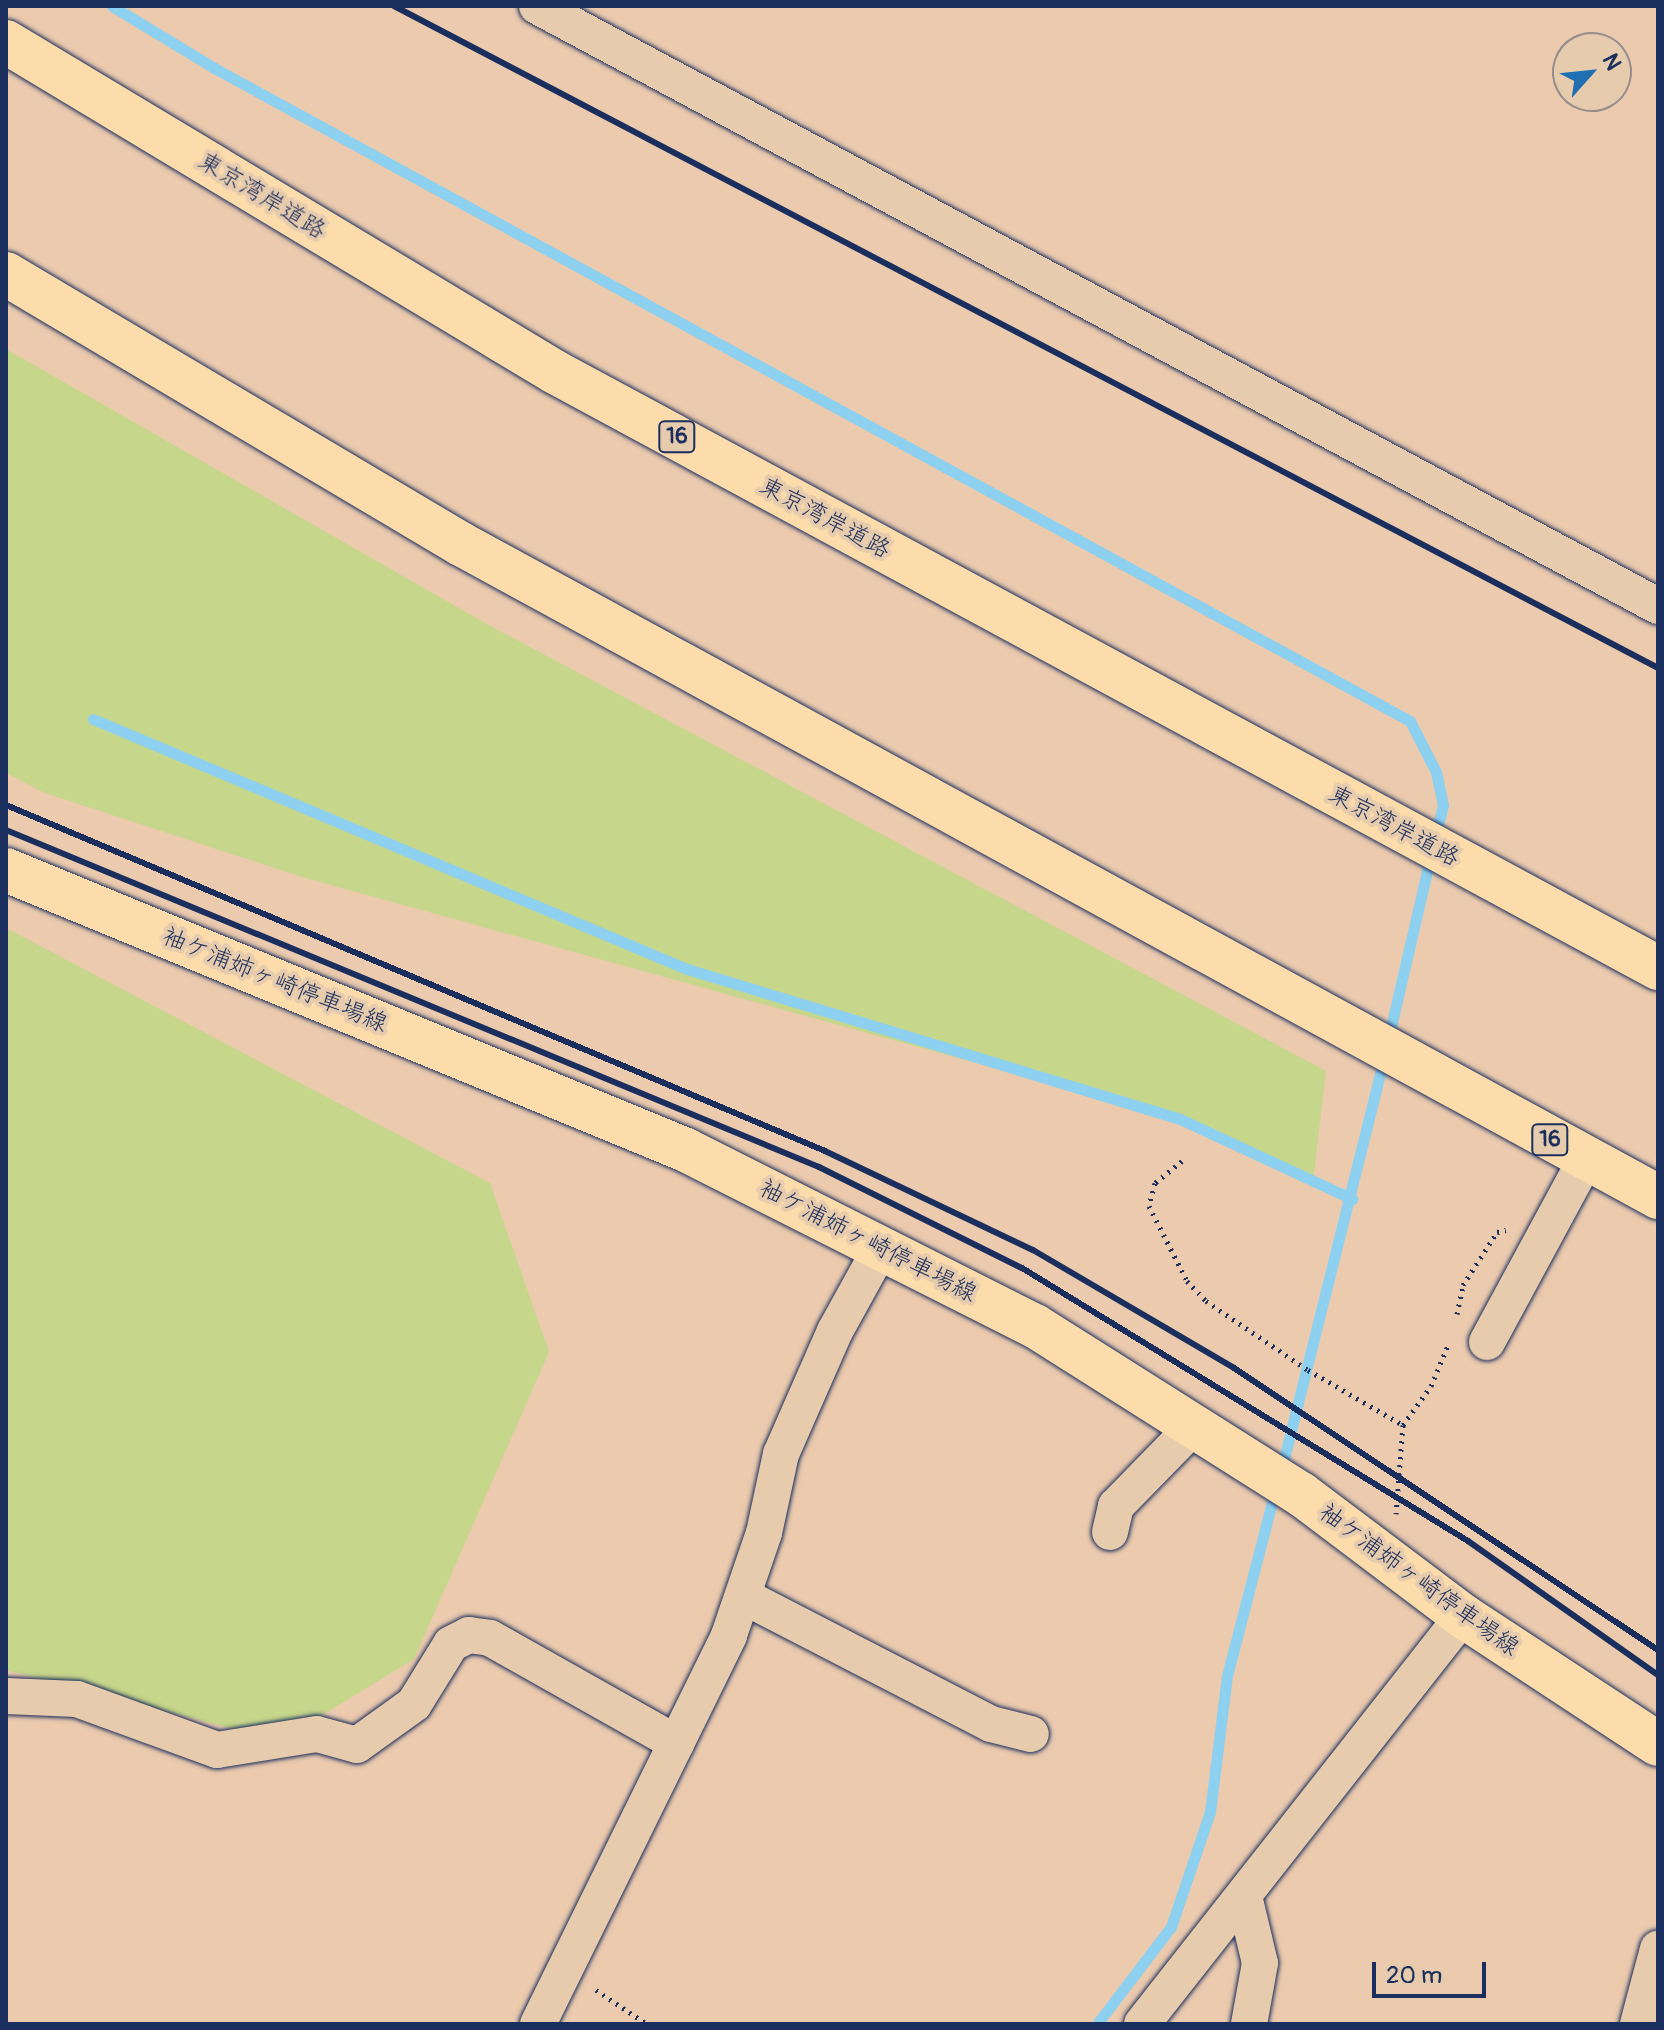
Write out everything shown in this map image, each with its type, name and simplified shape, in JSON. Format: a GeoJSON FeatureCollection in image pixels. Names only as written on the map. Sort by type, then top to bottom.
{"type":"FeatureCollection","features":[{"type":"Feature","properties":{"kind":"main road","name":"東京湾岸道路"},"geometry":{"type":"LineString","coordinates":[[6,42],[555,372],[1658,968]]}},
{"type":"Feature","properties":{"kind":"main road","name":"16"},"geometry":{"type":"LineString","coordinates":[[6,274],[461,544],[1332,1023],[1658,1197]]}},
{"type":"Feature","properties":{"kind":"main road","name":"袖ケ浦姉ヶ崎停車場線"},"geometry":{"type":"LineString","coordinates":[[6,870],[686,1150],[882,1246],[1035,1326],[1301,1494],[1463,1616],[1658,1744]]}},
{"type":"Feature","properties":{"kind":"main road"},"geometry":{"type":"LineString","coordinates":[[1565,918],[1658,956]]}},
{"type":"Feature","properties":{"kind":"main road"},"geometry":{"type":"LineString","coordinates":[[1586,1159],[1658,1211]]}},
{"type":"Feature","properties":{"kind":"street"},"geometry":{"type":"LineString","coordinates":[[537,6],[1658,606]]}},
{"type":"Feature","properties":{"kind":"street"},"geometry":{"type":"LineString","coordinates":[[1487,1342],[1586,1159]]}},
{"type":"Feature","properties":{"kind":"street"},"geometry":{"type":"LineString","coordinates":[[538,2024],[676,1743],[743,1596],[764,1533],[781,1454],[807,1389],[882,1246]]}},
{"type":"Feature","properties":{"kind":"street"},"geometry":{"type":"LineString","coordinates":[[1110,1532],[1116,1506],[1194,1426]]}},
{"type":"Feature","properties":{"kind":"street"},"geometry":{"type":"LineString","coordinates":[[743,1596],[991,1724],[1031,1734]]}},
{"type":"Feature","properties":{"kind":"street"},"geometry":{"type":"LineString","coordinates":[[1142,2024],[1463,1616]]}},
{"type":"Feature","properties":{"kind":"street"},"geometry":{"type":"LineString","coordinates":[[6,1696],[77,1699],[217,1750],[317,1734],[357,1745],[414,1704],[451,1644],[469,1635],[490,1638],[676,1743]]}},
{"type":"Feature","properties":{"kind":"street"},"geometry":{"type":"LineString","coordinates":[[1244,1896],[1260,1963],[1249,2024]]}},
{"type":"Feature","properties":{"kind":"street"},"geometry":{"type":"LineString","coordinates":[[1638,2024],[1658,1949]]}},
{"type":"Feature","properties":{"kind":"path"},"geometry":{"type":"LineString","coordinates":[[1182,1161],[1155,1183],[1149,1206],[1187,1281],[1206,1301],[1308,1370],[1403,1425],[1393,1563]]}},
{"type":"Feature","properties":{"kind":"path"},"geometry":{"type":"LineString","coordinates":[[565,1970],[647,2024]]}},
{"type":"Feature","properties":{"kind":"green space"},"geometry":{"type":"Polygon","coordinates":[[[6,349],[485,623],[1326,1071],[1313,1181],[1179,1119],[302,877],[45,793],[6,773],[6,349]]]}},
{"type":"Feature","properties":{"kind":"green space"},"geometry":{"type":"Polygon","coordinates":[[[6,928],[490,1183],[549,1352],[414,1659],[280,1741],[6,1670],[6,928]]]}},
{"type":"Feature","properties":{"kind":"waterway"},"geometry":{"type":"LineString","coordinates":[[112,6],[216,69],[1410,721],[1436,772],[1443,805],[1435,837]]}},
{"type":"Feature","properties":{"kind":"waterway"},"geometry":{"type":"LineString","coordinates":[[93,719],[687,969],[1180,1119],[1352,1199]]}},
{"type":"Feature","properties":{"kind":"waterway"},"geometry":{"type":"LineString","coordinates":[[1388,1040],[1431,854]]}},
{"type":"Feature","properties":{"kind":"waterway"},"geometry":{"type":"LineString","coordinates":[[1281,1471],[1384,1057]]}},
{"type":"Feature","properties":{"kind":"waterway"},"geometry":{"type":"LineString","coordinates":[[1097,2024],[1171,1927],[1210,1812],[1227,1676],[1276,1487]]}},
{"type":"Feature","properties":{"kind":"railway"},"geometry":{"type":"LineString","coordinates":[[394,6],[1658,668]]}},
{"type":"Feature","properties":{"kind":"railway"},"geometry":{"type":"LineString","coordinates":[[6,805],[825,1151],[1033,1250],[1234,1368],[1658,1650]]}},
{"type":"Feature","properties":{"kind":"railway"},"geometry":{"type":"LineString","coordinates":[[6,830],[819,1167],[1022,1268],[1468,1541],[1658,1675]]}}]}
